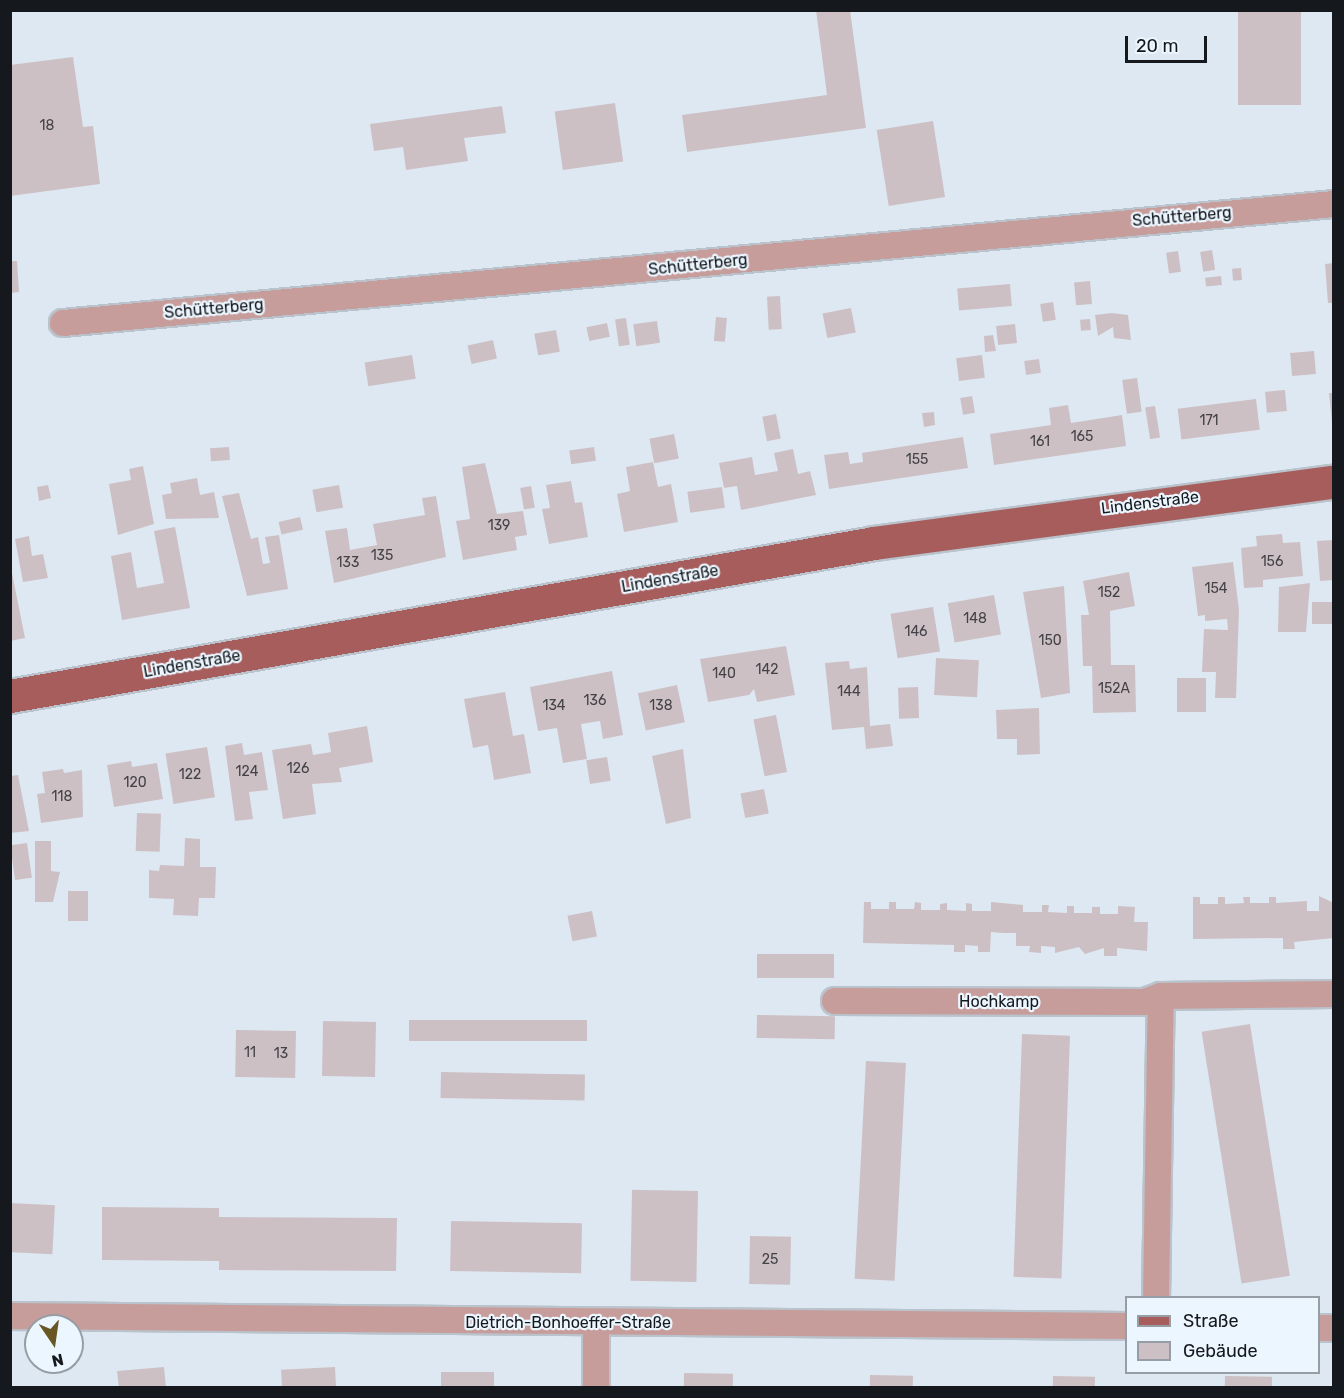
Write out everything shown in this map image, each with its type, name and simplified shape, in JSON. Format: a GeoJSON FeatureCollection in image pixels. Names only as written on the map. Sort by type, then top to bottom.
{"type":"FeatureCollection","features":[{"type":"Feature","properties":{"kind":"main road","name":"Lindenstraße"},"geometry":{"type":"LineString","coordinates":[[10,696],[874,543],[1334,482]]}},
{"type":"Feature","properties":{"kind":"street","name":"Schütterberg"},"geometry":{"type":"LineString","coordinates":[[63,323],[1334,204]]}},
{"type":"Feature","properties":{"kind":"street","name":"Hochkamp"},"geometry":{"type":"LineString","coordinates":[[835,1001],[1144,1002],[1161,996],[1334,994]]}},
{"type":"Feature","properties":{"kind":"street"},"geometry":{"type":"LineString","coordinates":[[1156,1296],[1161,996]]}},
{"type":"Feature","properties":{"kind":"street","name":"Dietrich-Bonhoeffer-Straße"},"geometry":{"type":"LineString","coordinates":[[10,1316],[1125,1326]]}},
{"type":"Feature","properties":{"kind":"street"},"geometry":{"type":"LineString","coordinates":[[596,1323],[596,1388]]}},
{"type":"Feature","properties":{"kind":"building"},"geometry":{"type":"Polygon","coordinates":[[[816,10],[850,10],[866,128],[687,152],[682,115],[827,95],[816,10]]]}},
{"type":"Feature","properties":{"kind":"building"},"geometry":{"type":"Polygon","coordinates":[[[1238,10],[1301,10],[1301,105],[1238,105],[1238,10]]]}},
{"type":"Feature","properties":{"kind":"building"},"geometry":{"type":"Polygon","coordinates":[[[73,57],[83,127],[93,126],[100,184],[10,196],[10,65],[73,57]]]}},
{"type":"Feature","properties":{"kind":"building"},"geometry":{"type":"Polygon","coordinates":[[[615,103],[623,161],[563,170],[555,111],[615,103]]]}},
{"type":"Feature","properties":{"kind":"building"},"geometry":{"type":"Polygon","coordinates":[[[502,106],[506,133],[464,138],[468,161],[406,170],[403,147],[374,151],[370,124],[502,106]]]}},
{"type":"Feature","properties":{"kind":"building"},"geometry":{"type":"Polygon","coordinates":[[[933,121],[945,197],[889,206],[877,130],[933,121]]]}},
{"type":"Feature","properties":{"kind":"building"},"geometry":{"type":"Polygon","coordinates":[[[1212,250],[1215,270],[1203,272],[1200,252],[1212,250]]]}},
{"type":"Feature","properties":{"kind":"building"},"geometry":{"type":"Polygon","coordinates":[[[1178,251],[1181,272],[1169,273],[1166,253],[1178,251]]]}},
{"type":"Feature","properties":{"kind":"building"},"geometry":{"type":"Polygon","coordinates":[[[10,261],[17,261],[19,292],[10,293],[10,261]]]}},
{"type":"Feature","properties":{"kind":"building"},"geometry":{"type":"Polygon","coordinates":[[[1334,263],[1334,303],[1328,303],[1325,264],[1334,263]]]}},
{"type":"Feature","properties":{"kind":"building"},"geometry":{"type":"Polygon","coordinates":[[[1241,268],[1242,280],[1233,281],[1232,269],[1241,268]]]}},
{"type":"Feature","properties":{"kind":"building"},"geometry":{"type":"Polygon","coordinates":[[[1221,276],[1222,285],[1206,287],[1205,278],[1221,276]]]}},
{"type":"Feature","properties":{"kind":"building"},"geometry":{"type":"Polygon","coordinates":[[[1090,281],[1092,304],[1076,305],[1074,282],[1090,281]]]}},
{"type":"Feature","properties":{"kind":"building"},"geometry":{"type":"Polygon","coordinates":[[[1010,284],[1012,306],[959,311],[957,289],[1010,284]]]}},
{"type":"Feature","properties":{"kind":"building"},"geometry":{"type":"Polygon","coordinates":[[[780,296],[782,329],[769,330],[767,297],[780,296]]]}},
{"type":"Feature","properties":{"kind":"building"},"geometry":{"type":"Polygon","coordinates":[[[1053,302],[1056,320],[1043,322],[1040,304],[1053,302]]]}},
{"type":"Feature","properties":{"kind":"building"},"geometry":{"type":"Polygon","coordinates":[[[851,308],[856,333],[827,338],[823,314],[851,308]]]}},
{"type":"Feature","properties":{"kind":"building"},"geometry":{"type":"Polygon","coordinates":[[[1112,313],[1128,315],[1131,340],[1114,338],[1113,327],[1098,336],[1095,315],[1112,313]]]}},
{"type":"Feature","properties":{"kind":"building"},"geometry":{"type":"Polygon","coordinates":[[[716,317],[727,318],[725,342],[714,341],[716,317]]]}},
{"type":"Feature","properties":{"kind":"building"},"geometry":{"type":"Polygon","coordinates":[[[626,318],[630,345],[619,346],[615,320],[626,318]]]}},
{"type":"Feature","properties":{"kind":"building"},"geometry":{"type":"Polygon","coordinates":[[[1090,319],[1091,330],[1081,331],[1080,320],[1090,319]]]}},
{"type":"Feature","properties":{"kind":"building"},"geometry":{"type":"Polygon","coordinates":[[[657,321],[660,343],[636,346],[633,324],[657,321]]]}},
{"type":"Feature","properties":{"kind":"building"},"geometry":{"type":"Polygon","coordinates":[[[607,323],[610,337],[589,341],[586,327],[607,323]]]}},
{"type":"Feature","properties":{"kind":"building"},"geometry":{"type":"Polygon","coordinates":[[[1015,324],[1017,343],[998,345],[996,326],[1015,324]]]}},
{"type":"Feature","properties":{"kind":"building"},"geometry":{"type":"Polygon","coordinates":[[[556,330],[560,352],[538,355],[534,334],[556,330]]]}},
{"type":"Feature","properties":{"kind":"building"},"geometry":{"type":"Polygon","coordinates":[[[993,335],[996,351],[985,352],[984,336],[993,335]]]}},
{"type":"Feature","properties":{"kind":"building"},"geometry":{"type":"Polygon","coordinates":[[[493,340],[497,359],[472,364],[468,345],[493,340]]]}},
{"type":"Feature","properties":{"kind":"building"},"geometry":{"type":"Polygon","coordinates":[[[1314,351],[1316,374],[1292,376],[1290,353],[1314,351]]]}},
{"type":"Feature","properties":{"kind":"building"},"geometry":{"type":"Polygon","coordinates":[[[412,355],[416,379],[368,386],[365,363],[412,355]]]}},
{"type":"Feature","properties":{"kind":"building"},"geometry":{"type":"Polygon","coordinates":[[[982,355],[985,378],[959,381],[956,358],[982,355]]]}},
{"type":"Feature","properties":{"kind":"building"},"geometry":{"type":"Polygon","coordinates":[[[1039,359],[1041,373],[1026,375],[1024,361],[1039,359]]]}},
{"type":"Feature","properties":{"kind":"building"},"geometry":{"type":"Polygon","coordinates":[[[1137,378],[1142,412],[1127,414],[1122,380],[1137,378]]]}},
{"type":"Feature","properties":{"kind":"building"},"geometry":{"type":"Polygon","coordinates":[[[1285,390],[1287,411],[1267,413],[1265,392],[1285,390]]]}},
{"type":"Feature","properties":{"kind":"building"},"geometry":{"type":"Polygon","coordinates":[[[1329,393],[1334,393],[1334,422],[1332,422],[1329,393]]]}},
{"type":"Feature","properties":{"kind":"building"},"geometry":{"type":"Polygon","coordinates":[[[972,396],[975,413],[963,415],[960,398],[972,396]]]}},
{"type":"Feature","properties":{"kind":"building"},"geometry":{"type":"Polygon","coordinates":[[[1256,399],[1260,430],[1181,439],[1178,409],[1256,399]]]}},
{"type":"Feature","properties":{"kind":"building"},"geometry":{"type":"Polygon","coordinates":[[[1068,405],[1071,423],[1122,415],[1126,446],[994,465],[990,434],[1051,425],[1049,408],[1068,405]]]}},
{"type":"Feature","properties":{"kind":"building"},"geometry":{"type":"Polygon","coordinates":[[[1155,406],[1160,438],[1150,439],[1145,408],[1155,406]]]}},
{"type":"Feature","properties":{"kind":"building"},"geometry":{"type":"Polygon","coordinates":[[[934,412],[935,425],[924,427],[922,413],[934,412]]]}},
{"type":"Feature","properties":{"kind":"building"},"geometry":{"type":"Polygon","coordinates":[[[776,414],[781,439],[767,441],[762,417],[776,414]]]}},
{"type":"Feature","properties":{"kind":"building"},"geometry":{"type":"Polygon","coordinates":[[[674,434],[679,459],[654,463],[649,439],[674,434]]]}},
{"type":"Feature","properties":{"kind":"building"},"geometry":{"type":"Polygon","coordinates":[[[963,437],[968,468],[829,489],[824,455],[848,452],[850,464],[863,462],[862,453],[963,437]]]}},
{"type":"Feature","properties":{"kind":"building"},"geometry":{"type":"Polygon","coordinates":[[[229,447],[230,460],[211,461],[210,448],[229,447]]]}},
{"type":"Feature","properties":{"kind":"building"},"geometry":{"type":"Polygon","coordinates":[[[594,447],[596,461],[571,464],[569,450],[594,447]]]}},
{"type":"Feature","properties":{"kind":"building"},"geometry":{"type":"Polygon","coordinates":[[[793,449],[798,474],[810,471],[816,495],[741,510],[737,486],[724,488],[719,463],[752,457],[755,475],[778,471],[774,453],[793,449]]]}},
{"type":"Feature","properties":{"kind":"building"},"geometry":{"type":"Polygon","coordinates":[[[653,462],[658,487],[671,484],[678,522],[624,532],[617,494],[630,491],[626,467],[653,462]]]}},
{"type":"Feature","properties":{"kind":"building"},"geometry":{"type":"Polygon","coordinates":[[[485,463],[497,514],[523,511],[527,535],[515,537],[517,550],[463,560],[456,521],[470,519],[462,467],[485,463]]]}},
{"type":"Feature","properties":{"kind":"building"},"geometry":{"type":"Polygon","coordinates":[[[143,466],[154,524],[118,535],[109,484],[131,480],[129,469],[143,466]]]}},
{"type":"Feature","properties":{"kind":"building"},"geometry":{"type":"Polygon","coordinates":[[[197,478],[200,495],[214,492],[219,518],[166,519],[162,495],[172,493],[170,483],[197,478]]]}},
{"type":"Feature","properties":{"kind":"building"},"geometry":{"type":"Polygon","coordinates":[[[571,481],[575,503],[582,502],[588,537],[549,544],[542,509],[550,508],[546,485],[571,481]]]}},
{"type":"Feature","properties":{"kind":"building"},"geometry":{"type":"Polygon","coordinates":[[[48,485],[51,498],[39,501],[37,487],[48,485]]]}},
{"type":"Feature","properties":{"kind":"building"},"geometry":{"type":"Polygon","coordinates":[[[339,485],[343,508],[316,512],[312,490],[339,485]]]}},
{"type":"Feature","properties":{"kind":"building"},"geometry":{"type":"Polygon","coordinates":[[[531,486],[535,508],[524,510],[520,488],[531,486]]]}},
{"type":"Feature","properties":{"kind":"building"},"geometry":{"type":"Polygon","coordinates":[[[722,487],[725,508],[690,513],[687,492],[722,487]]]}},
{"type":"Feature","properties":{"kind":"building"},"geometry":{"type":"Polygon","coordinates":[[[239,493],[251,539],[258,537],[263,564],[270,563],[265,537],[279,535],[288,589],[247,596],[222,496],[239,493]]]}},
{"type":"Feature","properties":{"kind":"building"},"geometry":{"type":"Polygon","coordinates":[[[436,496],[446,557],[334,583],[325,531],[347,528],[350,550],[377,545],[373,524],[425,515],[422,498],[436,496]]]}},
{"type":"Feature","properties":{"kind":"building"},"geometry":{"type":"Polygon","coordinates":[[[300,517],[303,530],[281,535],[279,522],[300,517]]]}},
{"type":"Feature","properties":{"kind":"building"},"geometry":{"type":"Polygon","coordinates":[[[175,527],[190,608],[122,620],[111,556],[131,552],[137,588],[164,583],[154,531],[175,527]]]}},
{"type":"Feature","properties":{"kind":"building"},"geometry":{"type":"Polygon","coordinates":[[[1282,534],[1283,543],[1300,542],[1303,576],[1263,580],[1263,587],[1244,588],[1241,548],[1257,546],[1256,536],[1282,534]]]}},
{"type":"Feature","properties":{"kind":"building"},"geometry":{"type":"Polygon","coordinates":[[[29,536],[32,556],[43,554],[48,578],[23,582],[15,539],[29,536]]]}},
{"type":"Feature","properties":{"kind":"building"},"geometry":{"type":"Polygon","coordinates":[[[1334,540],[1334,580],[1320,581],[1317,541],[1334,540]]]}},
{"type":"Feature","properties":{"kind":"building"},"geometry":{"type":"Polygon","coordinates":[[[1233,562],[1239,610],[1236,698],[1215,698],[1216,672],[1202,672],[1204,629],[1228,630],[1227,619],[1205,621],[1205,615],[1198,616],[1192,567],[1233,562]]]}},
{"type":"Feature","properties":{"kind":"building"},"geometry":{"type":"Polygon","coordinates":[[[10,563],[25,638],[10,641],[10,563]]]}},
{"type":"Feature","properties":{"kind":"building"},"geometry":{"type":"Polygon","coordinates":[[[1129,572],[1135,606],[1110,611],[1111,665],[1135,665],[1136,712],[1093,713],[1092,666],[1083,666],[1081,615],[1089,615],[1083,581],[1129,572]]]}},
{"type":"Feature","properties":{"kind":"building"},"geometry":{"type":"Polygon","coordinates":[[[1310,583],[1306,632],[1278,632],[1279,587],[1310,583]]]}},
{"type":"Feature","properties":{"kind":"building"},"geometry":{"type":"Polygon","coordinates":[[[1064,586],[1070,693],[1041,698],[1023,592],[1064,586]]]}},
{"type":"Feature","properties":{"kind":"building"},"geometry":{"type":"Polygon","coordinates":[[[994,595],[1001,634],[955,643],[948,603],[994,595]]]}},
{"type":"Feature","properties":{"kind":"building"},"geometry":{"type":"Polygon","coordinates":[[[1312,602],[1334,602],[1334,624],[1312,624],[1312,602]]]}},
{"type":"Feature","properties":{"kind":"building"},"geometry":{"type":"Polygon","coordinates":[[[933,607],[940,651],[898,658],[891,614],[933,607]]]}},
{"type":"Feature","properties":{"kind":"building"},"geometry":{"type":"Polygon","coordinates":[[[786,646],[795,695],[757,702],[754,689],[749,695],[708,702],[700,659],[786,646]]]}},
{"type":"Feature","properties":{"kind":"building"},"geometry":{"type":"Polygon","coordinates":[[[936,658],[979,660],[977,697],[934,695],[936,658]]]}},
{"type":"Feature","properties":{"kind":"building"},"geometry":{"type":"Polygon","coordinates":[[[849,661],[850,669],[867,667],[870,726],[890,724],[893,746],[866,749],[864,727],[832,730],[825,663],[849,661]]]}},
{"type":"Feature","properties":{"kind":"building"},"geometry":{"type":"Polygon","coordinates":[[[612,671],[623,735],[603,739],[600,721],[581,724],[587,759],[563,763],[557,728],[538,731],[530,687],[612,671]]]}},
{"type":"Feature","properties":{"kind":"building"},"geometry":{"type":"Polygon","coordinates":[[[1177,678],[1206,678],[1206,712],[1177,712],[1177,678]]]}},
{"type":"Feature","properties":{"kind":"building"},"geometry":{"type":"Polygon","coordinates":[[[677,685],[685,722],[646,730],[638,693],[677,685]]]}},
{"type":"Feature","properties":{"kind":"building"},"geometry":{"type":"Polygon","coordinates":[[[918,687],[919,718],[899,719],[898,688],[918,687]]]}},
{"type":"Feature","properties":{"kind":"building"},"geometry":{"type":"Polygon","coordinates":[[[505,692],[513,736],[524,734],[531,773],[494,780],[488,745],[473,748],[464,699],[505,692]]]}},
{"type":"Feature","properties":{"kind":"building"},"geometry":{"type":"Polygon","coordinates":[[[1039,708],[1040,754],[1017,755],[1017,739],[997,739],[996,710],[1039,708]]]}},
{"type":"Feature","properties":{"kind":"building"},"geometry":{"type":"Polygon","coordinates":[[[776,715],[787,772],[764,776],[753,719],[776,715]]]}},
{"type":"Feature","properties":{"kind":"building"},"geometry":{"type":"Polygon","coordinates":[[[367,726],[373,762],[339,768],[342,782],[312,784],[316,814],[283,819],[272,750],[311,744],[313,755],[331,752],[328,733],[367,726]]]}},
{"type":"Feature","properties":{"kind":"building"},"geometry":{"type":"Polygon","coordinates":[[[242,743],[244,755],[262,752],[268,790],[249,792],[253,819],[235,821],[225,746],[242,743]]]}},
{"type":"Feature","properties":{"kind":"building"},"geometry":{"type":"Polygon","coordinates":[[[207,747],[215,797],[173,804],[166,754],[207,747]]]}},
{"type":"Feature","properties":{"kind":"building"},"geometry":{"type":"Polygon","coordinates":[[[683,749],[691,818],[666,824],[652,756],[683,749]]]}},
{"type":"Feature","properties":{"kind":"building"},"geometry":{"type":"Polygon","coordinates":[[[607,757],[611,781],[590,784],[586,760],[607,757]]]}},
{"type":"Feature","properties":{"kind":"building"},"geometry":{"type":"Polygon","coordinates":[[[131,761],[132,767],[157,763],[163,799],[114,807],[107,765],[131,761]]]}},
{"type":"Feature","properties":{"kind":"building"},"geometry":{"type":"Polygon","coordinates":[[[63,769],[64,773],[82,770],[83,817],[41,823],[37,794],[45,793],[42,772],[63,769]]]}},
{"type":"Feature","properties":{"kind":"building"},"geometry":{"type":"Polygon","coordinates":[[[18,775],[29,831],[10,833],[10,776],[18,775]]]}},
{"type":"Feature","properties":{"kind":"building"},"geometry":{"type":"Polygon","coordinates":[[[764,789],[769,814],[745,818],[740,794],[764,789]]]}},
{"type":"Feature","properties":{"kind":"building"},"geometry":{"type":"Polygon","coordinates":[[[137,813],[161,814],[160,852],[136,851],[137,813]]]}},
{"type":"Feature","properties":{"kind":"building"},"geometry":{"type":"Polygon","coordinates":[[[185,838],[200,839],[200,867],[216,867],[215,898],[199,898],[198,916],[173,915],[174,899],[149,898],[149,870],[159,871],[160,865],[184,866],[185,838]]]}},
{"type":"Feature","properties":{"kind":"building"},"geometry":{"type":"Polygon","coordinates":[[[35,841],[51,841],[51,871],[60,872],[53,902],[35,902],[35,841]]]}},
{"type":"Feature","properties":{"kind":"building"},"geometry":{"type":"Polygon","coordinates":[[[27,843],[32,878],[15,880],[10,845],[27,843]]]}},
{"type":"Feature","properties":{"kind":"building"},"geometry":{"type":"Polygon","coordinates":[[[68,891],[88,891],[88,921],[68,921],[68,891]]]}},
{"type":"Feature","properties":{"kind":"building"},"geometry":{"type":"Polygon","coordinates":[[[1319,896],[1334,903],[1334,938],[1294,942],[1295,949],[1283,949],[1283,938],[1193,939],[1193,897],[1200,897],[1200,904],[1218,904],[1218,897],[1225,897],[1225,904],[1244,903],[1243,897],[1250,897],[1250,903],[1269,903],[1269,897],[1276,897],[1276,903],[1307,901],[1307,911],[1319,911],[1319,896]]]}},
{"type":"Feature","properties":{"kind":"building"},"geometry":{"type":"Polygon","coordinates":[[[864,902],[871,902],[871,909],[889,909],[889,902],[896,902],[896,909],[914,909],[915,902],[921,903],[921,910],[940,910],[940,904],[947,903],[947,910],[966,911],[966,903],[972,904],[972,911],[991,911],[991,902],[1023,905],[1023,912],[1042,912],[1042,905],[1049,905],[1048,912],[1067,913],[1067,906],[1074,906],[1074,913],[1092,913],[1092,907],[1100,907],[1100,914],[1118,914],[1118,906],[1135,907],[1134,922],[1148,922],[1147,951],[1117,948],[1117,956],[1104,956],[1104,948],[1085,954],[1079,947],[1055,953],[1055,947],[1041,946],[1041,953],[1029,952],[1030,946],[1016,946],[1016,933],[991,932],[990,952],[978,952],[978,946],[965,945],[965,952],[954,952],[954,945],[863,943],[864,902]]]}},
{"type":"Feature","properties":{"kind":"building"},"geometry":{"type":"Polygon","coordinates":[[[592,911],[597,937],[572,941],[567,916],[592,911]]]}},
{"type":"Feature","properties":{"kind":"building"},"geometry":{"type":"Polygon","coordinates":[[[757,954],[834,954],[834,978],[757,978],[757,954]]]}},
{"type":"Feature","properties":{"kind":"building"},"geometry":{"type":"Polygon","coordinates":[[[757,1015],[835,1016],[835,1039],[757,1038],[757,1015]]]}},
{"type":"Feature","properties":{"kind":"building"},"geometry":{"type":"Polygon","coordinates":[[[409,1020],[587,1020],[587,1041],[409,1041],[409,1020]]]}},
{"type":"Feature","properties":{"kind":"building"},"geometry":{"type":"Polygon","coordinates":[[[323,1021],[376,1022],[375,1077],[322,1076],[323,1021]]]}},
{"type":"Feature","properties":{"kind":"building"},"geometry":{"type":"Polygon","coordinates":[[[1250,1024],[1290,1276],[1241,1284],[1202,1032],[1250,1024]]]}},
{"type":"Feature","properties":{"kind":"building"},"geometry":{"type":"Polygon","coordinates":[[[236,1030],[296,1031],[295,1078],[235,1077],[236,1030]]]}},
{"type":"Feature","properties":{"kind":"building"},"geometry":{"type":"Polygon","coordinates":[[[1022,1034],[1070,1036],[1061,1279],[1014,1277],[1022,1034]]]}},
{"type":"Feature","properties":{"kind":"building"},"geometry":{"type":"Polygon","coordinates":[[[866,1061],[906,1063],[895,1281],[855,1279],[866,1061]]]}},
{"type":"Feature","properties":{"kind":"building"},"geometry":{"type":"Polygon","coordinates":[[[441,1072],[585,1075],[585,1101],[441,1098],[441,1072]]]}},
{"type":"Feature","properties":{"kind":"building"},"geometry":{"type":"Polygon","coordinates":[[[632,1190],[698,1191],[696,1282],[630,1281],[632,1190]]]}},
{"type":"Feature","properties":{"kind":"building"},"geometry":{"type":"Polygon","coordinates":[[[10,1203],[55,1205],[52,1254],[10,1252],[10,1203]]]}},
{"type":"Feature","properties":{"kind":"building"},"geometry":{"type":"Polygon","coordinates":[[[102,1207],[219,1208],[219,1217],[397,1218],[396,1271],[219,1270],[219,1261],[102,1260],[102,1207]]]}},
{"type":"Feature","properties":{"kind":"building"},"geometry":{"type":"Polygon","coordinates":[[[451,1221],[582,1223],[581,1273],[450,1271],[451,1221]]]}},
{"type":"Feature","properties":{"kind":"building"},"geometry":{"type":"Polygon","coordinates":[[[750,1236],[791,1237],[790,1285],[749,1284],[750,1236]]]}},
{"type":"Feature","properties":{"kind":"building"},"geometry":{"type":"Polygon","coordinates":[[[164,1367],[166,1388],[119,1388],[117,1371],[164,1367]]]}},
{"type":"Feature","properties":{"kind":"building"},"geometry":{"type":"Polygon","coordinates":[[[335,1367],[336,1388],[282,1388],[281,1370],[335,1367]]]}},
{"type":"Feature","properties":{"kind":"building"},"geometry":{"type":"Polygon","coordinates":[[[441,1372],[494,1372],[494,1388],[441,1388],[441,1372]]]}},
{"type":"Feature","properties":{"kind":"building"},"geometry":{"type":"Polygon","coordinates":[[[684,1373],[733,1374],[733,1388],[684,1388],[684,1373]]]}},
{"type":"Feature","properties":{"kind":"building"},"geometry":{"type":"Polygon","coordinates":[[[870,1375],[913,1376],[913,1388],[870,1388],[870,1375]]]}},
{"type":"Feature","properties":{"kind":"building"},"geometry":{"type":"Polygon","coordinates":[[[1053,1376],[1095,1377],[1095,1388],[1053,1388],[1053,1376]]]}},
{"type":"Feature","properties":{"kind":"building"},"geometry":{"type":"Polygon","coordinates":[[[1225,1376],[1272,1377],[1272,1388],[1225,1388],[1225,1376]]]}}]}
